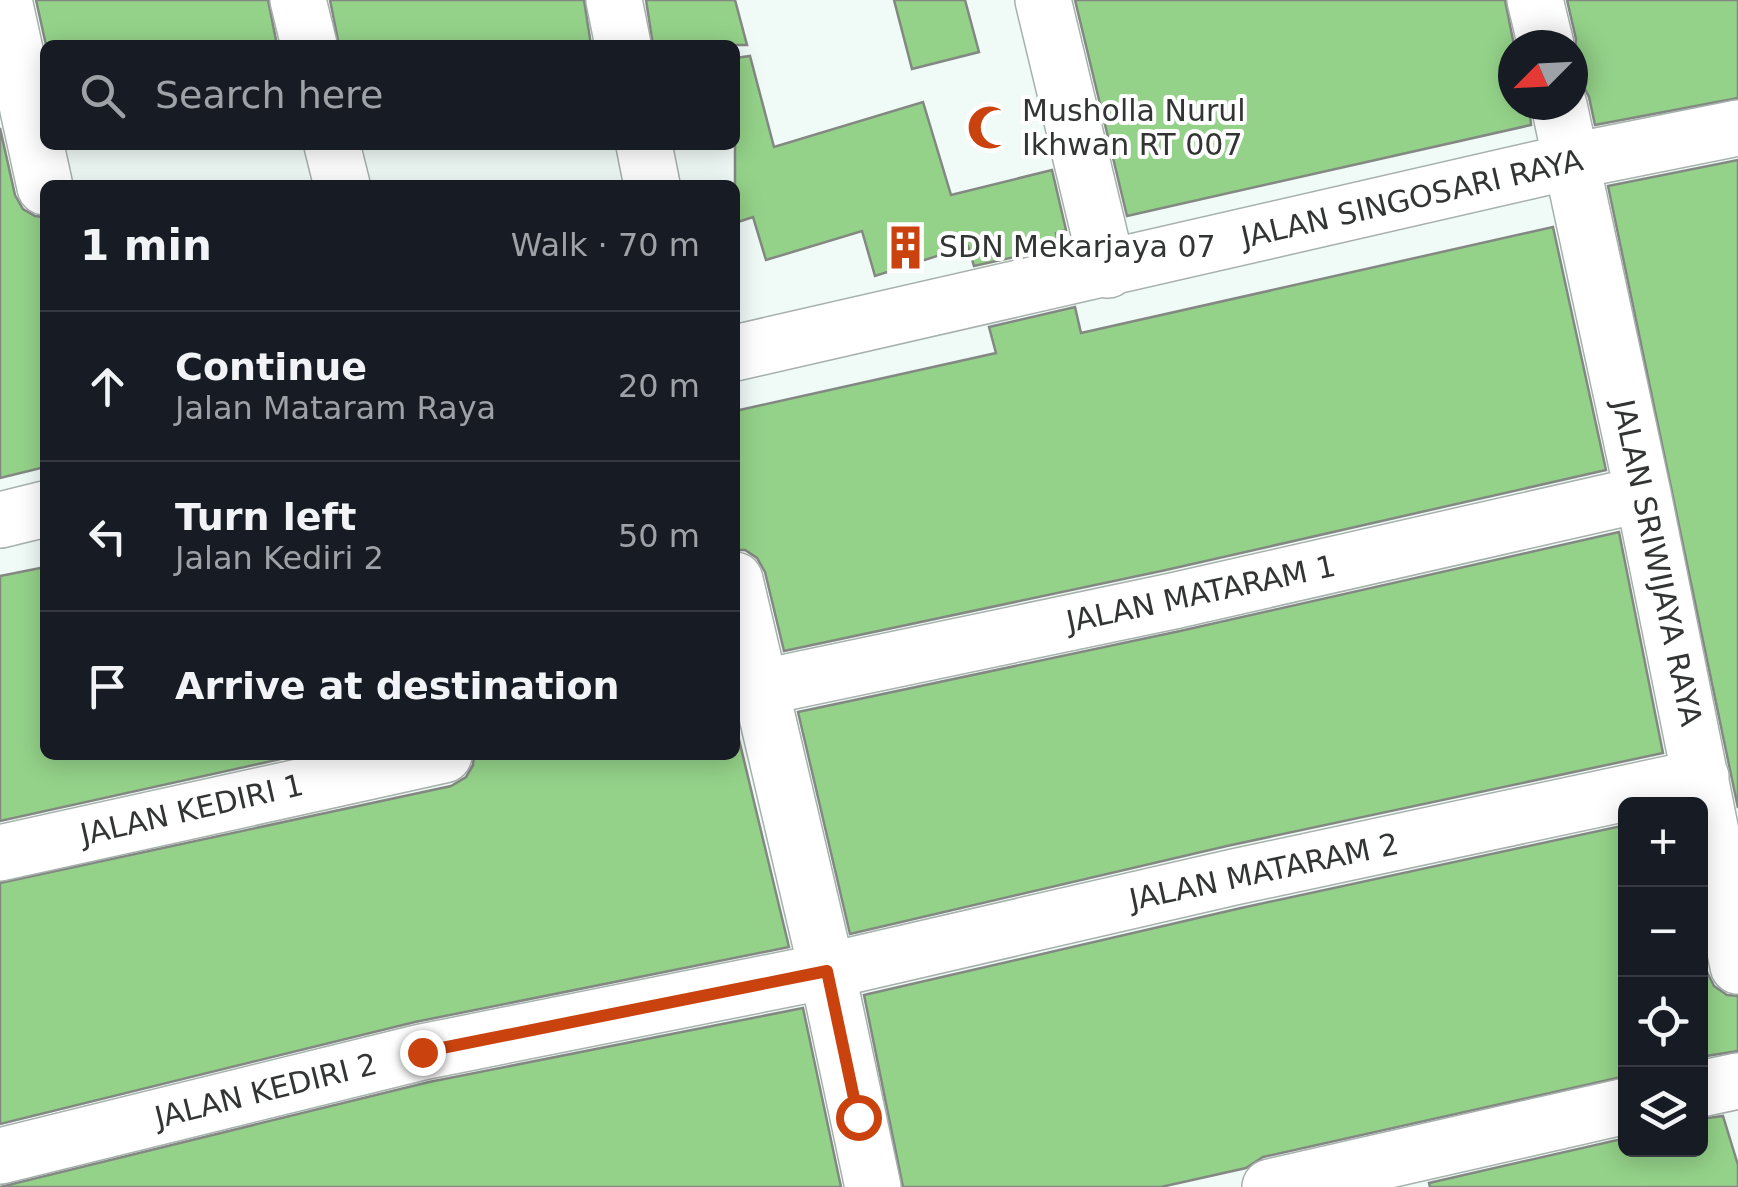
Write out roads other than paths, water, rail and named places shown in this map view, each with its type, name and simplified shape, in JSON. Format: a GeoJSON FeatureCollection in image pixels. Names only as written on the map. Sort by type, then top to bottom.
{"type":"FeatureCollection","features":[{"type":"Feature","properties":{"kind":"street"},"geometry":{"type":"LineString","coordinates":[[4,0],[43,180]]}},
{"type":"Feature","properties":{"kind":"street"},"geometry":{"type":"LineString","coordinates":[[298,0],[308,40]]}},
{"type":"Feature","properties":{"kind":"street"},"geometry":{"type":"LineString","coordinates":[[614,0],[622,40]]}},
{"type":"Feature","properties":{"kind":"street"},"geometry":{"type":"LineString","coordinates":[[1044,0],[1108,270]]}},
{"type":"Feature","properties":{"kind":"street"},"geometry":{"type":"LineString","coordinates":[[1535,0],[1542,30]]}},
{"type":"Feature","properties":{"kind":"street","name":"JALAN SRIWIJAYA RAYA"},"geometry":{"type":"LineString","coordinates":[[1563,120],[1738,966]]}},
{"type":"Feature","properties":{"kind":"street","name":"JALAN SINGOSARI RAYA"},"geometry":{"type":"LineString","coordinates":[[740,353],[1573,161],[1738,128]]}},
{"type":"Feature","properties":{"kind":"street"},"geometry":{"type":"LineString","coordinates":[[333,150],[341,180]]}},
{"type":"Feature","properties":{"kind":"street"},"geometry":{"type":"LineString","coordinates":[[645,150],[651,180]]}},
{"type":"Feature","properties":{"kind":"street","name":"JALAN MATARAM 1"},"geometry":{"type":"LineString","coordinates":[[746,691],[1173,601],[1643,494]]}},
{"type":"Feature","properties":{"kind":"street"},"geometry":{"type":"LineString","coordinates":[[0,520],[40,510]]}},
{"type":"Feature","properties":{"kind":"street"},"geometry":{"type":"LineString","coordinates":[[740,630],[746,691],[827,971],[872,1187]]}},
{"type":"Feature","properties":{"kind":"street","name":"JALAN KEDIRI 1"},"geometry":{"type":"LineString","coordinates":[[0,853],[421,760]]}},
{"type":"Feature","properties":{"kind":"street","name":"JALAN MATARAM 2"},"geometry":{"type":"LineString","coordinates":[[827,971],[1234,877],[1701,777]]}},
{"type":"Feature","properties":{"kind":"street","name":"JALAN KEDIRI 2"},"geometry":{"type":"LineString","coordinates":[[0,1156],[422,1052],[827,971]]}},
{"type":"Feature","properties":{"kind":"street"},"geometry":{"type":"LineString","coordinates":[[1708,1087],[1738,1081]]}},
{"type":"Feature","properties":{"kind":"street"},"geometry":{"type":"LineString","coordinates":[[1270,1187],[1618,1108]]}},
{"type":"Feature","properties":{"kind":"place","name":"Musholla Nurul Ikhwan RT 007"},"geometry":{"type":"Point","coordinates":[989,128]}},
{"type":"Feature","properties":{"kind":"place","name":"SDN Mekarjaya 07"},"geometry":{"type":"Point","coordinates":[906,247]}}]}
